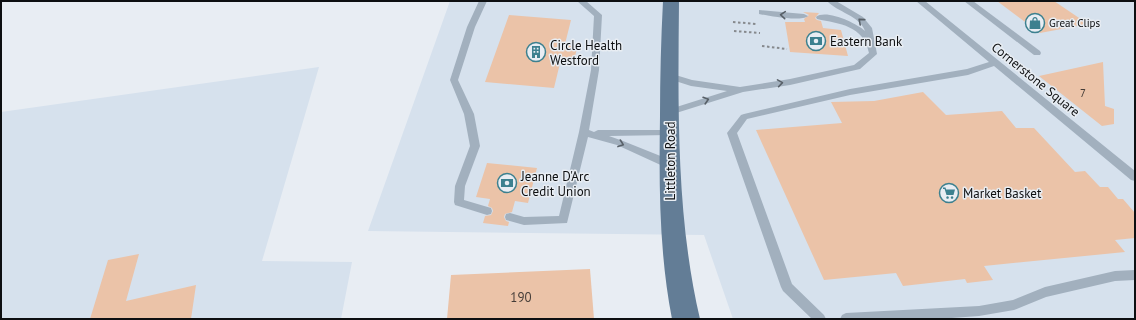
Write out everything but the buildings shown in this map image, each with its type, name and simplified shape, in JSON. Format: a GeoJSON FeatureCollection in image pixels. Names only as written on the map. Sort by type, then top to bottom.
{"type":"FeatureCollection","features":[{"type":"Feature","properties":{"kind":"main road","name":"Littleton Road"},"geometry":{"type":"LineString","coordinates":[[671,1],[669,76],[670,214],[675,267],[686,319]]}},
{"type":"Feature","properties":{"kind":"lane"},"geometry":{"type":"LineString","coordinates":[[483,1],[471,27],[454,80],[469,114],[475,146],[460,186],[458,202],[487,211]]}},
{"type":"Feature","properties":{"kind":"lane"},"geometry":{"type":"LineString","coordinates":[[510,217],[524,221],[563,220],[584,132],[594,70],[598,15],[581,1]]}},
{"type":"Feature","properties":{"kind":"lane"},"geometry":{"type":"LineString","coordinates":[[669,76],[690,83],[742,89],[790,82],[857,67],[873,54],[868,28],[860,19],[831,1]]}},
{"type":"Feature","properties":{"kind":"lane","name":"Cornerstone Square"},"geometry":{"type":"LineString","coordinates":[[920,1],[1135,177]]}},
{"type":"Feature","properties":{"kind":"lane"},"geometry":{"type":"LineString","coordinates":[[968,1],[1037,53]]}},
{"type":"Feature","properties":{"kind":"lane"},"geometry":{"type":"LineString","coordinates":[[762,12],[804,16]]}},
{"type":"Feature","properties":{"kind":"lane"},"geometry":{"type":"LineString","coordinates":[[820,18],[838,19],[848,22],[871,42]]}},
{"type":"Feature","properties":{"kind":"lane"},"geometry":{"type":"LineString","coordinates":[[820,319],[787,287],[732,133],[744,117],[850,92],[968,72],[996,63]]}},
{"type":"Feature","properties":{"kind":"lane"},"geometry":{"type":"LineString","coordinates":[[584,132],[606,133],[669,122],[742,89]]}},
{"type":"Feature","properties":{"kind":"lane"},"geometry":{"type":"LineString","coordinates":[[584,132],[620,143],[670,164]]}},
{"type":"Feature","properties":{"kind":"lane"},"geometry":{"type":"LineString","coordinates":[[846,319],[979,311],[1014,305],[1045,292],[1115,276],[1135,275]]}},
{"type":"Feature","properties":{"kind":"path"},"geometry":{"type":"LineString","coordinates":[[733,22],[759,24]]}},
{"type":"Feature","properties":{"kind":"path"},"geometry":{"type":"LineString","coordinates":[[734,31],[760,33]]}},
{"type":"Feature","properties":{"kind":"path"},"geometry":{"type":"LineString","coordinates":[[762,46],[787,49]]}},
{"type":"Feature","properties":{"kind":"shaded area"},"geometry":{"type":"Polygon","coordinates":[[[450,1],[1135,1],[1135,319],[733,319],[704,235],[368,231],[450,1]]]}},
{"type":"Feature","properties":{"kind":"shaded area"},"geometry":{"type":"Polygon","coordinates":[[[319,67],[262,261],[352,262],[341,319],[1,319],[1,112],[319,67]]]}},
{"type":"Feature","properties":{"kind":"place","name":"Great Clips"},"geometry":{"type":"Point","coordinates":[1035,23]}},
{"type":"Feature","properties":{"kind":"place","name":"Eastern Bank"},"geometry":{"type":"Point","coordinates":[816,41]}},
{"type":"Feature","properties":{"kind":"place","name":"Circle Health Westford"},"geometry":{"type":"Point","coordinates":[536,52]}},
{"type":"Feature","properties":{"kind":"place","name":"Jeanne D'Arc Credit Union"},"geometry":{"type":"Point","coordinates":[507,183]}},
{"type":"Feature","properties":{"kind":"place","name":"Market Basket"},"geometry":{"type":"Point","coordinates":[949,193]}}]}
